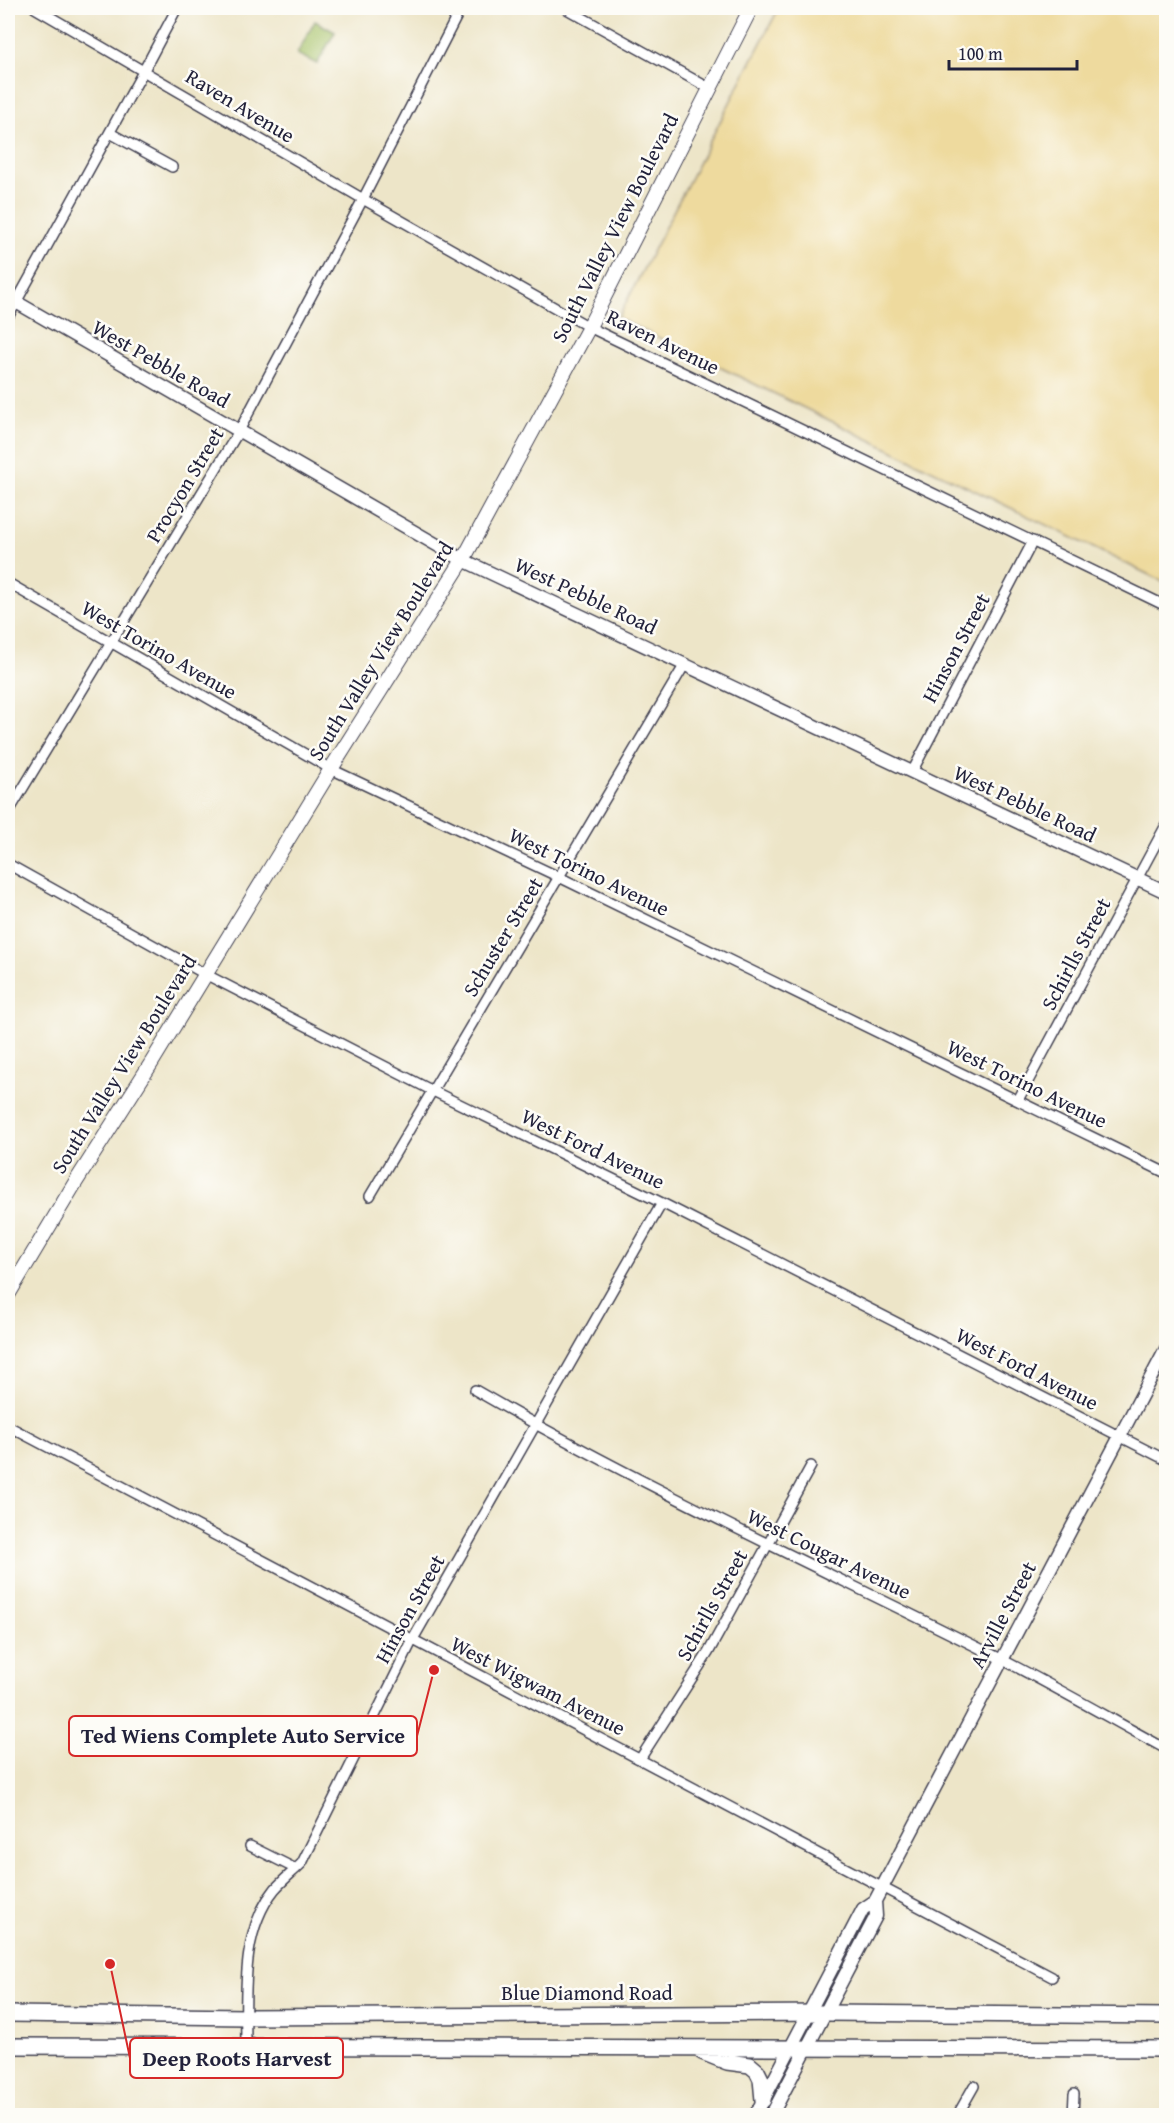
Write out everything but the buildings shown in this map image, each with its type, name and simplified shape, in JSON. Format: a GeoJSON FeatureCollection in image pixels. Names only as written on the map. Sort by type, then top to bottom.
{"type":"FeatureCollection","features":[{"type":"Feature","properties":{"kind":"highway","name":"Blue Diamond Road"},"geometry":{"type":"LineString","coordinates":[[8,2014],[246,2017],[809,2013],[1167,2016]]}},
{"type":"Feature","properties":{"kind":"highway"},"geometry":{"type":"LineString","coordinates":[[8,2046],[1167,2049]]}},
{"type":"Feature","properties":{"kind":"highway"},"geometry":{"type":"LineString","coordinates":[[691,2048],[727,2062],[750,2065],[761,2079],[763,2100]]}},
{"type":"Feature","properties":{"kind":"main road","name":"South Valley View Boulevard"},"geometry":{"type":"LineString","coordinates":[[8,1295],[331,769],[463,560],[589,327],[751,8]]}},
{"type":"Feature","properties":{"kind":"street","name":"Raven Avenue"},"geometry":{"type":"LineString","coordinates":[[36,8],[363,199],[589,327],[1167,606]]}},
{"type":"Feature","properties":{"kind":"street"},"geometry":{"type":"LineString","coordinates":[[8,317],[12,301],[110,133],[177,8]]}},
{"type":"Feature","properties":{"kind":"street","name":"Procyon Street"},"geometry":{"type":"LineString","coordinates":[[8,813],[239,431],[363,199],[460,8]]}},
{"type":"Feature","properties":{"kind":"street"},"geometry":{"type":"LineString","coordinates":[[566,8],[709,88]]}},
{"type":"Feature","properties":{"kind":"street"},"geometry":{"type":"LineString","coordinates":[[110,133],[172,167]]}},
{"type":"Feature","properties":{"kind":"street","name":"West Pebble Road"},"geometry":{"type":"LineString","coordinates":[[12,301],[463,560],[1167,892]]}},
{"type":"Feature","properties":{"kind":"street","name":"Hinson Street"},"geometry":{"type":"LineString","coordinates":[[912,771],[1033,541]]}},
{"type":"Feature","properties":{"kind":"street","name":"West Torino Avenue"},"geometry":{"type":"LineString","coordinates":[[8,583],[331,769],[559,877],[1167,1173]]}},
{"type":"Feature","properties":{"kind":"street","name":"Schuster Street"},"geometry":{"type":"LineString","coordinates":[[370,1196],[685,664]]}},
{"type":"Feature","properties":{"kind":"street","name":"Schirlls Street"},"geometry":{"type":"LineString","coordinates":[[1018,1100],[1167,825]]}},
{"type":"Feature","properties":{"kind":"street","name":"West Ford Avenue"},"geometry":{"type":"LineString","coordinates":[[8,864],[205,974],[1167,1460]]}},
{"type":"Feature","properties":{"kind":"street","name":"Hinson Street"},"geometry":{"type":"LineString","coordinates":[[246,2048],[246,1979],[252,1935],[264,1907],[276,1888],[302,1863],[412,1641],[662,1203]]}},
{"type":"Feature","properties":{"kind":"street","name":"Arville Street"},"geometry":{"type":"LineString","coordinates":[[771,2115],[798,2048],[809,2013],[863,1909],[875,1901],[1167,1348]]}},
{"type":"Feature","properties":{"kind":"street","name":"West Cougar Avenue"},"geometry":{"type":"LineString","coordinates":[[475,1390],[535,1425],[767,1544],[1001,1659],[1167,1749]]}},
{"type":"Feature","properties":{"kind":"street","name":"West Wigwam Avenue"},"geometry":{"type":"LineString","coordinates":[[8,1426],[1053,1977]]}},
{"type":"Feature","properties":{"kind":"street","name":"Schirlls Street"},"geometry":{"type":"LineString","coordinates":[[640,1759],[708,1653],[811,1466]]}},
{"type":"Feature","properties":{"kind":"street"},"geometry":{"type":"LineString","coordinates":[[250,1846],[296,1869]]}},
{"type":"Feature","properties":{"kind":"street","name":"Arville Street"},"geometry":{"type":"LineString","coordinates":[[755,2115],[798,2048],[825,2013],[876,1916],[875,1901]]}},
{"type":"Feature","properties":{"kind":"street"},"geometry":{"type":"LineString","coordinates":[[957,2115],[974,2085]]}},
{"type":"Feature","properties":{"kind":"street"},"geometry":{"type":"LineString","coordinates":[[1073,2115],[1074,2094]]}},
{"type":"Feature","properties":{"kind":"green space"},"geometry":{"type":"Polygon","coordinates":[[[315,21],[335,32],[317,64],[297,54],[315,21]]]}},
{"type":"Feature","properties":{"kind":"sand"},"geometry":{"type":"Polygon","coordinates":[[[779,8],[1166,8],[1166,583],[618,318],[779,8]]]}},
{"type":"Feature","properties":{"kind":"place","name":"Ted Wiens Complete Auto Service"},"geometry":{"type":"Point","coordinates":[434,1670]}},
{"type":"Feature","properties":{"kind":"place","name":"Deep Roots Harvest"},"geometry":{"type":"Point","coordinates":[110,1964]}}]}
